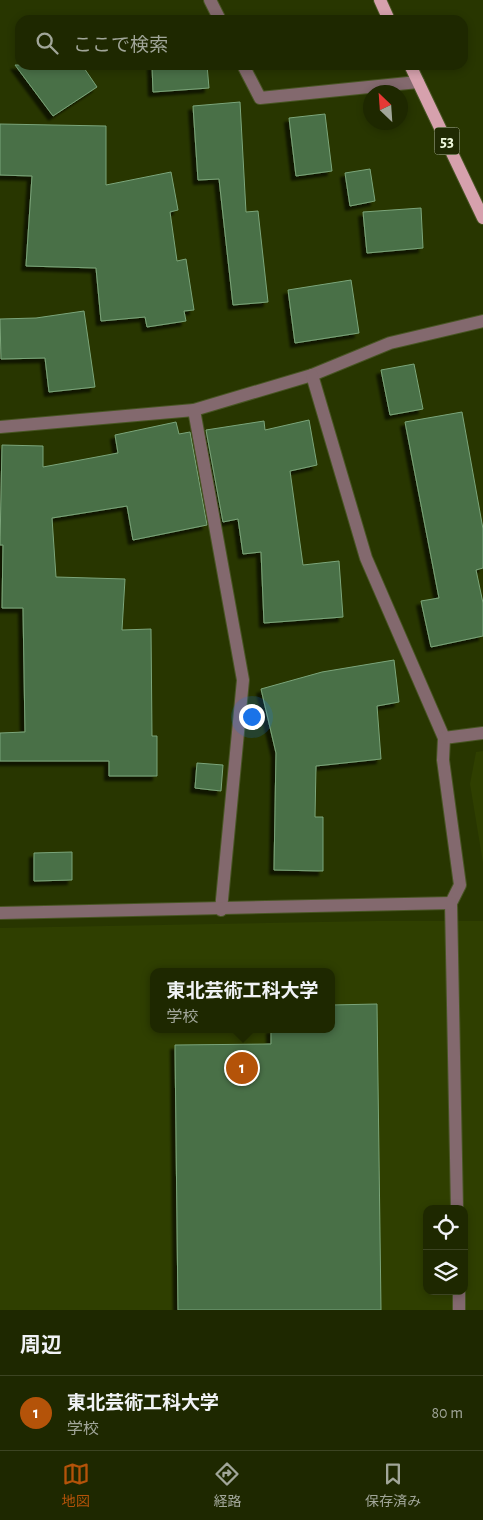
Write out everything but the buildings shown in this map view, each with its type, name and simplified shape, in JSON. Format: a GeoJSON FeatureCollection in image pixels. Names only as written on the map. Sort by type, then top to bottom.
{"type":"FeatureCollection","features":[{"type":"Feature","properties":{"kind":"main road"},"geometry":{"type":"LineString","coordinates":[[380,0],[388,15]]}},
{"type":"Feature","properties":{"kind":"main road","name":"53"},"geometry":{"type":"LineString","coordinates":[[412,70],[483,218]]}},
{"type":"Feature","properties":{"kind":"street"},"geometry":{"type":"LineString","coordinates":[[210,0],[218,15]]}},
{"type":"Feature","properties":{"kind":"street"},"geometry":{"type":"LineString","coordinates":[[246,70],[260,98],[418,82]]}},
{"type":"Feature","properties":{"kind":"street"},"geometry":{"type":"LineString","coordinates":[[0,426],[194,410],[312,375],[390,342],[483,321]]}},
{"type":"Feature","properties":{"kind":"street"},"geometry":{"type":"LineString","coordinates":[[312,375],[366,558],[444,738],[443,760],[460,885],[451,904],[457,1205]]}},
{"type":"Feature","properties":{"kind":"street"},"geometry":{"type":"LineString","coordinates":[[194,410],[243,680],[221,910]]}},
{"type":"Feature","properties":{"kind":"street"},"geometry":{"type":"LineString","coordinates":[[444,738],[483,733]]}},
{"type":"Feature","properties":{"kind":"street"},"geometry":{"type":"LineString","coordinates":[[0,913],[451,904]]}},
{"type":"Feature","properties":{"kind":"street"},"geometry":{"type":"LineString","coordinates":[[459,1295],[459,1310]]}},
{"type":"Feature","properties":{"kind":"shaded area"},"geometry":{"type":"Polygon","coordinates":[[[483,751],[483,863],[470,784],[476,752],[483,751]]]}},
{"type":"Feature","properties":{"kind":"shaded area"},"geometry":{"type":"Polygon","coordinates":[[[376,921],[483,921],[483,1310],[0,1310],[0,928],[376,921]]]}},
{"type":"Feature","properties":{"kind":"place","name":"東北芸術工科大学"},"geometry":{"type":"Point","coordinates":[242,1068]}}]}
